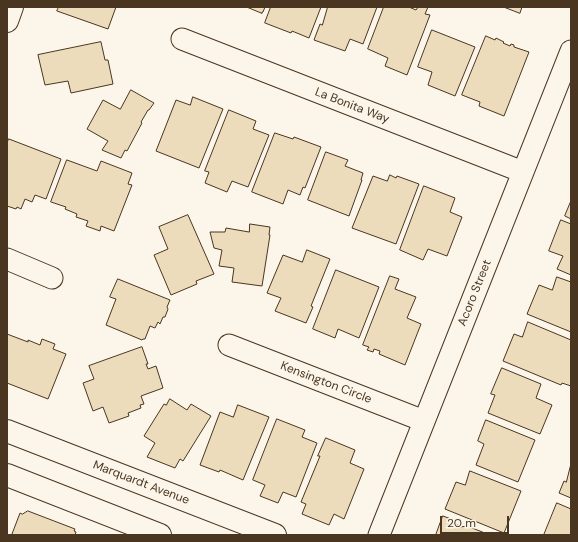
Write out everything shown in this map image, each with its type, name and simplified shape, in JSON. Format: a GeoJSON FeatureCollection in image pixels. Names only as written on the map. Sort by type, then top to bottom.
{"type":"FeatureCollection","features":[{"type":"Feature","properties":{"kind":"main road"},"geometry":{"type":"LineString","coordinates":[[7,21],[12,7]]}},
{"type":"Feature","properties":{"kind":"main road","name":"Marquardt Avenue"},"geometry":{"type":"LineString","coordinates":[[7,432],[275,535]]}},
{"type":"Feature","properties":{"kind":"main road"},"geometry":{"type":"LineString","coordinates":[[7,475],[160,535]]}},
{"type":"Feature","properties":{"kind":"street","name":"La Bonita Way"},"geometry":{"type":"LineString","coordinates":[[182,39],[523,172]]}},
{"type":"Feature","properties":{"kind":"street","name":"Acoro Street"},"geometry":{"type":"LineString","coordinates":[[378,535],[571,51]]}},
{"type":"Feature","properties":{"kind":"street"},"geometry":{"type":"LineString","coordinates":[[7,259],[52,278]]}},
{"type":"Feature","properties":{"kind":"street","name":"Kensington Circle"},"geometry":{"type":"LineString","coordinates":[[229,345],[424,421]]}},
{"type":"Feature","properties":{"kind":"building"},"geometry":{"type":"Polygon","coordinates":[[[59,7],[116,7],[108,29],[57,11],[59,7]]]}},
{"type":"Feature","properties":{"kind":"building"},"geometry":{"type":"Polygon","coordinates":[[[247,7],[265,7],[262,13],[247,7]]]}},
{"type":"Feature","properties":{"kind":"building"},"geometry":{"type":"Polygon","coordinates":[[[271,7],[321,7],[309,38],[265,23],[271,7]]]}},
{"type":"Feature","properties":{"kind":"building"},"geometry":{"type":"Polygon","coordinates":[[[328,7],[377,7],[363,44],[350,39],[345,51],[314,40],[320,24],[322,25],[328,7]]]}},
{"type":"Feature","properties":{"kind":"building"},"geometry":{"type":"Polygon","coordinates":[[[384,7],[409,7],[416,10],[418,7],[428,7],[425,14],[430,15],[407,75],[385,66],[388,58],[368,49],[384,7]]]}},
{"type":"Feature","properties":{"kind":"building"},"geometry":{"type":"Polygon","coordinates":[[[504,7],[522,7],[520,13],[504,7]]]}},
{"type":"Feature","properties":{"kind":"building"},"geometry":{"type":"Polygon","coordinates":[[[432,30],[475,47],[455,96],[428,85],[432,72],[418,67],[432,30]]]}},
{"type":"Feature","properties":{"kind":"building"},"geometry":{"type":"Polygon","coordinates":[[[486,36],[495,40],[496,38],[510,46],[511,44],[514,45],[514,47],[529,52],[504,116],[479,106],[480,102],[462,95],[486,36]]]}},
{"type":"Feature","properties":{"kind":"building"},"geometry":{"type":"Polygon","coordinates":[[[101,42],[105,60],[108,60],[113,84],[71,93],[68,81],[45,85],[38,55],[101,42]]]}},
{"type":"Feature","properties":{"kind":"building"},"geometry":{"type":"Polygon","coordinates":[[[131,90],[154,103],[141,122],[142,123],[127,151],[125,150],[121,158],[102,150],[108,141],[87,129],[103,100],[120,109],[131,90]]]}},
{"type":"Feature","properties":{"kind":"building"},"geometry":{"type":"Polygon","coordinates":[[[193,97],[223,109],[199,168],[156,151],[176,100],[190,105],[193,97]]]}},
{"type":"Feature","properties":{"kind":"building"},"geometry":{"type":"Polygon","coordinates":[[[229,110],[256,121],[253,129],[269,135],[248,187],[232,181],[227,192],[205,183],[209,172],[205,171],[229,110]]]}},
{"type":"Feature","properties":{"kind":"building"},"geometry":{"type":"Polygon","coordinates":[[[275,133],[293,139],[294,137],[321,147],[305,188],[303,187],[300,195],[288,190],[283,204],[252,192],[275,133]]]}},
{"type":"Feature","properties":{"kind":"building"},"geometry":{"type":"Polygon","coordinates":[[[9,139],[61,159],[46,199],[35,195],[32,202],[25,199],[21,209],[7,206],[7,143],[9,139]]]}},
{"type":"Feature","properties":{"kind":"building"},"geometry":{"type":"Polygon","coordinates":[[[326,152],[348,160],[345,166],[363,173],[362,180],[349,216],[308,200],[326,152]]]}},
{"type":"Feature","properties":{"kind":"building"},"geometry":{"type":"Polygon","coordinates":[[[67,160],[97,171],[101,161],[132,173],[128,184],[132,185],[114,231],[101,226],[100,231],[86,226],[88,221],[76,217],[77,214],[65,209],[66,207],[51,202],[67,160]]]}},
{"type":"Feature","properties":{"kind":"building"},"geometry":{"type":"Polygon","coordinates":[[[390,175],[419,184],[396,244],[352,228],[373,176],[387,181],[390,175]]]}},
{"type":"Feature","properties":{"kind":"building"},"geometry":{"type":"Polygon","coordinates":[[[424,186],[455,198],[450,212],[462,217],[447,256],[428,249],[423,260],[400,250],[424,186]]]}},
{"type":"Feature","properties":{"kind":"building"},"geometry":{"type":"Polygon","coordinates":[[[571,201],[571,219],[565,216],[571,201]]]}},
{"type":"Feature","properties":{"kind":"building"},"geometry":{"type":"Polygon","coordinates":[[[188,215],[214,274],[196,281],[197,284],[171,295],[154,255],[168,249],[159,227],[188,215]]]}},
{"type":"Feature","properties":{"kind":"building"},"geometry":{"type":"Polygon","coordinates":[[[561,220],[571,224],[571,275],[557,269],[563,256],[549,251],[561,220]]]}},
{"type":"Feature","properties":{"kind":"building"},"geometry":{"type":"Polygon","coordinates":[[[250,224],[270,227],[262,286],[232,282],[234,268],[219,266],[222,250],[214,248],[210,232],[225,232],[226,228],[249,232],[250,224]]]}},
{"type":"Feature","properties":{"kind":"building"},"geometry":{"type":"Polygon","coordinates":[[[307,250],[330,259],[311,306],[313,307],[306,323],[275,311],[281,298],[267,293],[283,255],[302,262],[307,250]]]}},
{"type":"Feature","properties":{"kind":"building"},"geometry":{"type":"Polygon","coordinates":[[[336,270],[379,287],[359,338],[338,329],[335,338],[313,329],[336,270]]]}},
{"type":"Feature","properties":{"kind":"building"},"geometry":{"type":"Polygon","coordinates":[[[390,276],[399,279],[395,289],[416,297],[407,318],[421,324],[405,365],[379,354],[380,351],[374,349],[373,352],[367,350],[369,347],[363,345],[390,276]]]}},
{"type":"Feature","properties":{"kind":"building"},"geometry":{"type":"Polygon","coordinates":[[[557,277],[571,282],[571,332],[527,314],[539,285],[552,290],[557,277]]]}},
{"type":"Feature","properties":{"kind":"building"},"geometry":{"type":"Polygon","coordinates":[[[118,279],[170,300],[165,317],[163,317],[160,324],[158,322],[155,328],[150,326],[145,339],[142,340],[106,325],[116,299],[110,297],[118,279]]]}},
{"type":"Feature","properties":{"kind":"building"},"geometry":{"type":"Polygon","coordinates":[[[528,322],[571,340],[571,386],[562,383],[561,385],[503,361],[514,334],[522,337],[528,322]]]}},
{"type":"Feature","properties":{"kind":"building"},"geometry":{"type":"Polygon","coordinates":[[[7,334],[40,345],[42,339],[55,344],[53,349],[66,354],[48,399],[7,383],[7,334]]]}},
{"type":"Feature","properties":{"kind":"building"},"geometry":{"type":"Polygon","coordinates":[[[142,347],[148,364],[146,364],[148,369],[156,366],[163,388],[141,396],[144,404],[140,405],[141,408],[128,413],[129,416],[109,423],[103,407],[93,411],[83,383],[94,379],[89,366],[142,347]]]}},
{"type":"Feature","properties":{"kind":"building"},"geometry":{"type":"Polygon","coordinates":[[[502,368],[541,384],[536,398],[552,405],[540,434],[488,413],[495,395],[491,394],[502,368]]]}},
{"type":"Feature","properties":{"kind":"building"},"geometry":{"type":"Polygon","coordinates":[[[170,399],[187,410],[191,404],[211,416],[183,461],[180,459],[175,468],[147,457],[155,443],[144,436],[164,404],[166,405],[170,399]]]}},
{"type":"Feature","properties":{"kind":"building"},"geometry":{"type":"Polygon","coordinates":[[[238,405],[269,417],[243,480],[220,470],[219,472],[200,465],[220,412],[233,417],[238,405]]]}},
{"type":"Feature","properties":{"kind":"building"},"geometry":{"type":"Polygon","coordinates":[[[277,419],[305,430],[302,437],[317,443],[296,497],[283,492],[278,503],[260,496],[265,485],[253,480],[277,419]]]}},
{"type":"Feature","properties":{"kind":"building"},"geometry":{"type":"Polygon","coordinates":[[[486,420],[535,440],[518,482],[476,465],[484,444],[478,441],[486,420]]]}},
{"type":"Feature","properties":{"kind":"building"},"geometry":{"type":"Polygon","coordinates":[[[326,438],[355,450],[350,463],[364,469],[344,519],[334,514],[329,525],[302,514],[306,504],[301,502],[326,438]]]}},
{"type":"Feature","properties":{"kind":"building"},"geometry":{"type":"Polygon","coordinates":[[[571,464],[571,498],[559,493],[564,481],[566,482],[571,464]]]}},
{"type":"Feature","properties":{"kind":"building"},"geometry":{"type":"Polygon","coordinates":[[[470,471],[521,491],[504,533],[445,509],[456,482],[465,485],[470,471]]]}},
{"type":"Feature","properties":{"kind":"building"},"geometry":{"type":"Polygon","coordinates":[[[557,503],[571,509],[571,535],[544,535],[557,503]]]}},
{"type":"Feature","properties":{"kind":"building"},"geometry":{"type":"Polygon","coordinates":[[[28,511],[75,529],[75,535],[12,534],[20,513],[22,514],[28,511]]]}},
{"type":"Feature","properties":{"kind":"building"},"geometry":{"type":"Polygon","coordinates":[[[443,516],[451,519],[460,527],[467,526],[490,535],[436,535],[443,516]]]}}]}
